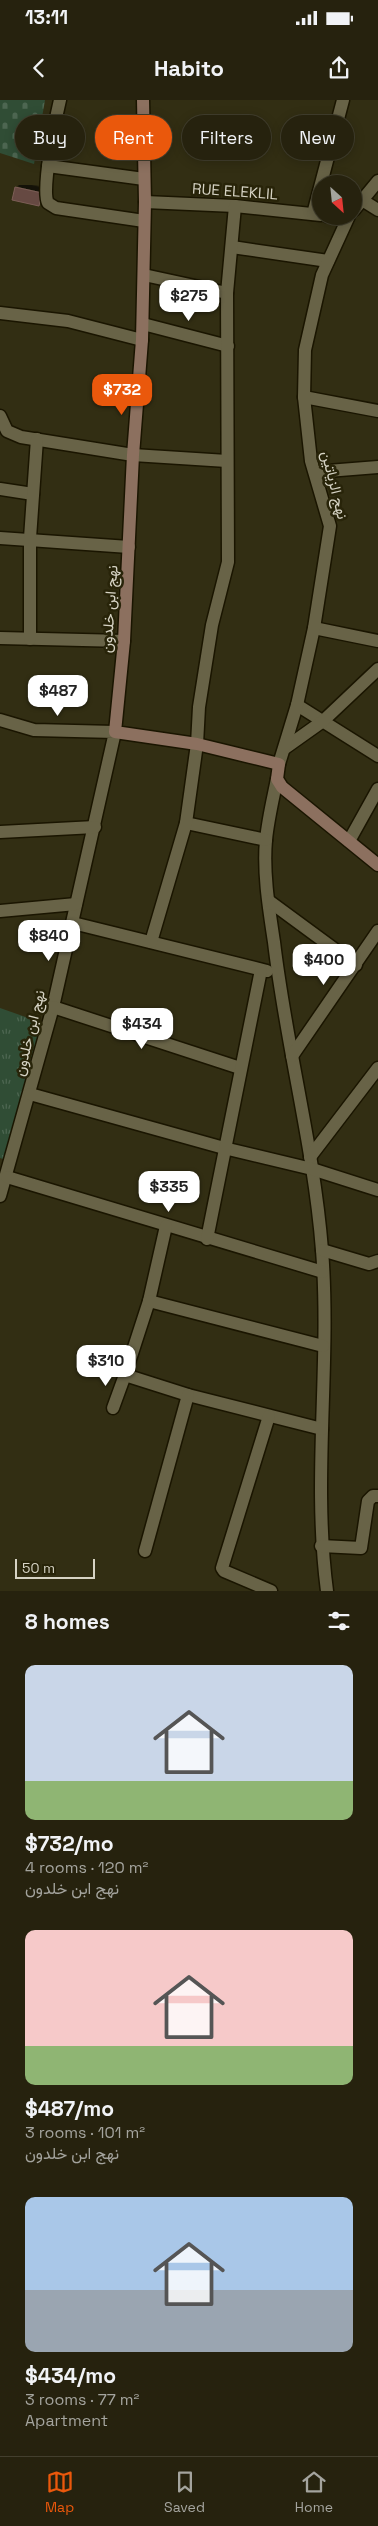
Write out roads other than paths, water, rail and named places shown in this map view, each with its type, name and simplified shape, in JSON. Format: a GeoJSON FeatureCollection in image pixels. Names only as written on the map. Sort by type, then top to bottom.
{"type":"FeatureCollection","features":[{"type":"Feature","properties":{"kind":"street"},"geometry":{"type":"LineString","coordinates":[[60,100],[48,166],[46,198],[48,203],[56,208],[144,222]]}},
{"type":"Feature","properties":{"kind":"street","name":"نهج ابن خلدون"},"geometry":{"type":"LineString","coordinates":[[0,1196],[7,1177],[53,1007],[115,732],[124,641],[133,455],[143,324],[145,202],[143,100]]}},
{"type":"Feature","properties":{"kind":"street"},"geometry":{"type":"LineString","coordinates":[[326,175],[343,100]]}},
{"type":"Feature","properties":{"kind":"street"},"geometry":{"type":"LineString","coordinates":[[48,166],[144,180]]}},
{"type":"Feature","properties":{"kind":"street","name":"نهج الزياتين"},"geometry":{"type":"LineString","coordinates":[[362,200],[378,181]]}},
{"type":"Feature","properties":{"kind":"street","name":"RUE ELEKLIL"},"geometry":{"type":"LineString","coordinates":[[145,202],[235,206],[312,214]]}},
{"type":"Feature","properties":{"kind":"street"},"geometry":{"type":"LineString","coordinates":[[151,942],[186,823],[199,707],[212,626],[228,562],[228,293],[235,206]]}},
{"type":"Feature","properties":{"kind":"street"},"geometry":{"type":"LineString","coordinates":[[362,211],[378,210]]}},
{"type":"Feature","properties":{"kind":"street","name":"نهج الزياتين"},"geometry":{"type":"LineString","coordinates":[[279,764],[297,705],[314,628],[330,526],[315,472],[304,397],[305,350],[322,274],[346,225]]}},
{"type":"Feature","properties":{"kind":"street"},"geometry":{"type":"LineString","coordinates":[[232,247],[328,261]]}},
{"type":"Feature","properties":{"kind":"street"},"geometry":{"type":"LineString","coordinates":[[144,275],[228,293]]}},
{"type":"Feature","properties":{"kind":"street"},"geometry":{"type":"LineString","coordinates":[[0,313],[68,321],[142,340]]}},
{"type":"Feature","properties":{"kind":"street"},"geometry":{"type":"LineString","coordinates":[[143,324],[228,346]]}},
{"type":"Feature","properties":{"kind":"street"},"geometry":{"type":"LineString","coordinates":[[304,397],[378,411]]}},
{"type":"Feature","properties":{"kind":"street"},"geometry":{"type":"LineString","coordinates":[[0,416],[2,424],[13,434],[37,439],[133,455],[227,462]]}},
{"type":"Feature","properties":{"kind":"street"},"geometry":{"type":"LineString","coordinates":[[30,639],[30,538],[37,439]]}},
{"type":"Feature","properties":{"kind":"street"},"geometry":{"type":"LineString","coordinates":[[315,472],[378,467]]}},
{"type":"Feature","properties":{"kind":"street"},"geometry":{"type":"LineString","coordinates":[[0,489],[33,494]]}},
{"type":"Feature","properties":{"kind":"street"},"geometry":{"type":"LineString","coordinates":[[0,538],[30,538],[129,547]]}},
{"type":"Feature","properties":{"kind":"street"},"geometry":{"type":"LineString","coordinates":[[314,628],[378,641]]}},
{"type":"Feature","properties":{"kind":"street"},"geometry":{"type":"LineString","coordinates":[[0,638],[124,641]]}},
{"type":"Feature","properties":{"kind":"street"},"geometry":{"type":"LineString","coordinates":[[285,748],[323,721],[378,669]]}},
{"type":"Feature","properties":{"kind":"street"},"geometry":{"type":"LineString","coordinates":[[297,705],[378,756]]}},
{"type":"Feature","properties":{"kind":"street"},"geometry":{"type":"LineString","coordinates":[[0,720],[34,730],[115,732],[196,744],[279,764],[266,840],[268,901],[278,974],[311,1163],[322,1250],[322,1429],[319,1486],[321,1546],[326,1591]]}},
{"type":"Feature","properties":{"kind":"street"},"geometry":{"type":"LineString","coordinates":[[277,779],[294,798],[378,865]]}},
{"type":"Feature","properties":{"kind":"street"},"geometry":{"type":"LineString","coordinates":[[349,841],[378,789]]}},
{"type":"Feature","properties":{"kind":"street"},"geometry":{"type":"LineString","coordinates":[[186,823],[266,840]]}},
{"type":"Feature","properties":{"kind":"street"},"geometry":{"type":"LineString","coordinates":[[0,832],[95,826]]}},
{"type":"Feature","properties":{"kind":"street"},"geometry":{"type":"LineString","coordinates":[[268,901],[356,965]]}},
{"type":"Feature","properties":{"kind":"street"},"geometry":{"type":"LineString","coordinates":[[0,910],[76,904]]}},
{"type":"Feature","properties":{"kind":"street"},"geometry":{"type":"LineString","coordinates":[[73,923],[278,974]]}},
{"type":"Feature","properties":{"kind":"street"},"geometry":{"type":"LineString","coordinates":[[292,1056],[378,931]]}},
{"type":"Feature","properties":{"kind":"street"},"geometry":{"type":"LineString","coordinates":[[207,1238],[261,970]]}},
{"type":"Feature","properties":{"kind":"street"},"geometry":{"type":"LineString","coordinates":[[53,1007],[240,1068]]}},
{"type":"Feature","properties":{"kind":"street"},"geometry":{"type":"LineString","coordinates":[[311,1163],[378,1068]]}},
{"type":"Feature","properties":{"kind":"street"},"geometry":{"type":"LineString","coordinates":[[30,1094],[224,1148],[311,1163],[378,1190]]}},
{"type":"Feature","properties":{"kind":"street"},"geometry":{"type":"LineString","coordinates":[[7,1177],[323,1272]]}},
{"type":"Feature","properties":{"kind":"street"},"geometry":{"type":"LineString","coordinates":[[113,1408],[148,1301],[166,1226]]}},
{"type":"Feature","properties":{"kind":"street"},"geometry":{"type":"LineString","coordinates":[[322,1250],[369,1264],[378,1262]]}},
{"type":"Feature","properties":{"kind":"street"},"geometry":{"type":"LineString","coordinates":[[148,1301],[323,1346]]}},
{"type":"Feature","properties":{"kind":"street"},"geometry":{"type":"LineString","coordinates":[[125,1375],[188,1395],[322,1429]]}},
{"type":"Feature","properties":{"kind":"street"},"geometry":{"type":"LineString","coordinates":[[145,1552],[188,1395]]}},
{"type":"Feature","properties":{"kind":"street"},"geometry":{"type":"LineString","coordinates":[[269,1416],[222,1568],[224,1571],[271,1591]]}},
{"type":"Feature","properties":{"kind":"street"},"geometry":{"type":"LineString","coordinates":[[321,1546],[361,1548],[368,1501],[373,1496],[378,1496]]}}]}
